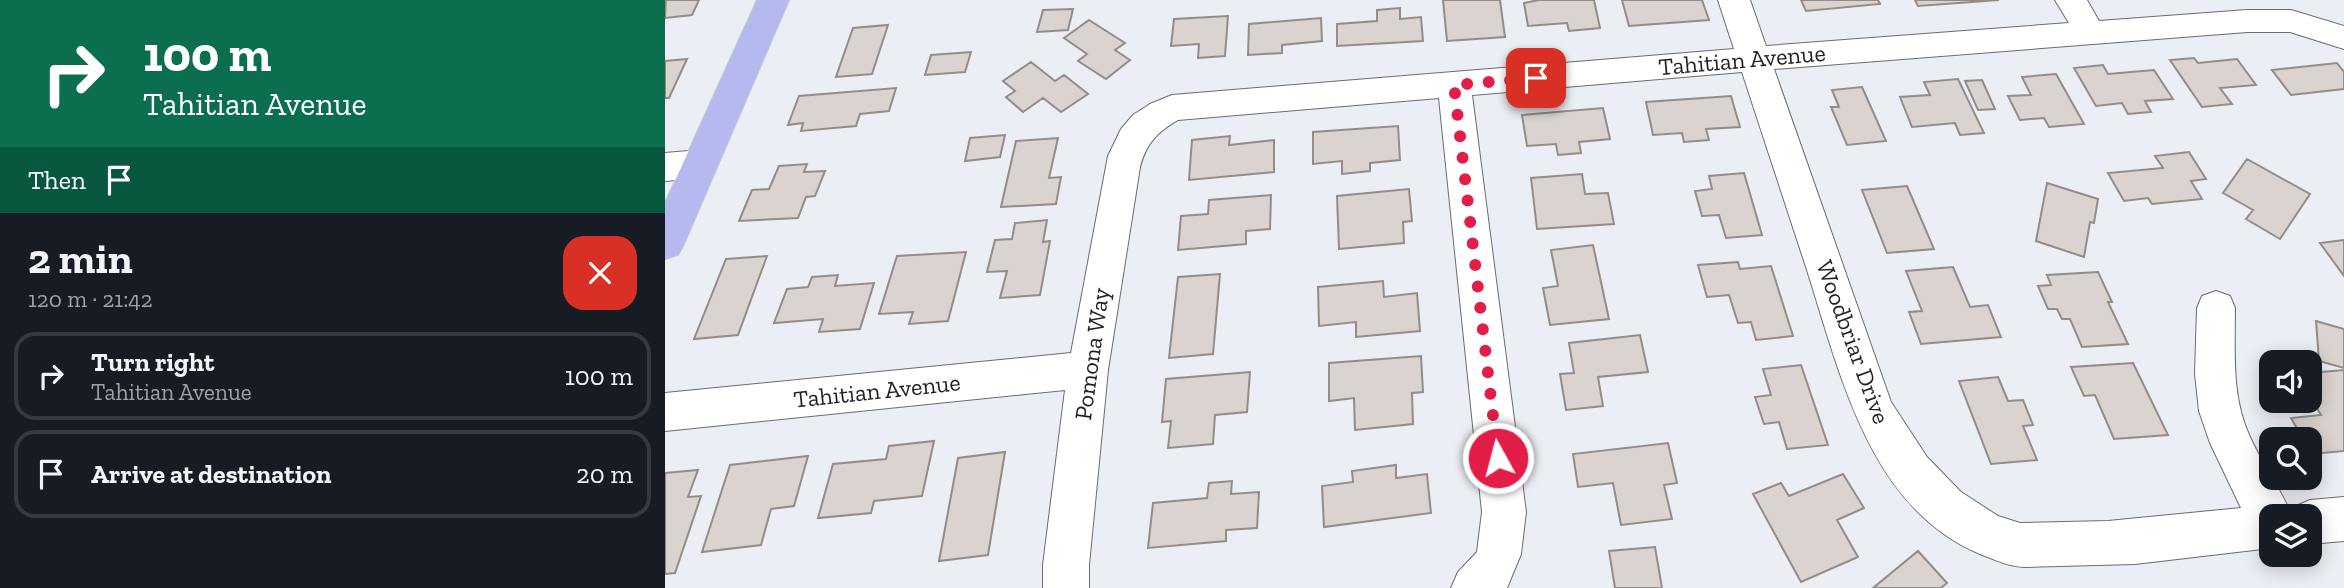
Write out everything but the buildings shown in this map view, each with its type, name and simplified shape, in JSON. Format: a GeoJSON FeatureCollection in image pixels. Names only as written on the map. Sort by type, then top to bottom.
{"type":"FeatureCollection","features":[{"type":"Feature","properties":{"kind":"main road"},"geometry":{"type":"LineString","coordinates":[[665,244],[773,0]]}},
{"type":"Feature","properties":{"kind":"street","name":"Woodbriar Drive"},"geometry":{"type":"LineString","coordinates":[[1734,0],[1873,409],[1898,455],[1940,503],[1971,527],[2012,544],[2130,542],[2259,527]]}},
{"type":"Feature","properties":{"kind":"street"},"geometry":{"type":"LineString","coordinates":[[2071,0],[2090,32]]}},
{"type":"Feature","properties":{"kind":"street","name":"Tahitian Avenue"},"geometry":{"type":"LineString","coordinates":[[1142,125],[1154,116],[1182,106],[2090,32],[2247,21],[2291,21],[2344,38]]}},
{"type":"Feature","properties":{"kind":"street"},"geometry":{"type":"LineString","coordinates":[[1454,85],[1504,512],[1503,541],[1482,582]]}},
{"type":"Feature","properties":{"kind":"street","name":"Pomona Way"},"geometry":{"type":"LineString","coordinates":[[1066,588],[1066,565],[1088,370],[1122,167],[1127,148],[1142,125]]}},
{"type":"Feature","properties":{"kind":"street"},"geometry":{"type":"LineString","coordinates":[[665,167],[700,164]]}},
{"type":"Feature","properties":{"kind":"street"},"geometry":{"type":"LineString","coordinates":[[2216,308],[2217,395],[2226,429],[2241,464],[2263,504]]}},
{"type":"Feature","properties":{"kind":"street","name":"Tahitian Avenue"},"geometry":{"type":"LineString","coordinates":[[665,412],[1088,370]]}},
{"type":"Feature","properties":{"kind":"street"},"geometry":{"type":"LineString","coordinates":[[2322,521],[2344,519]]}},
{"type":"Feature","properties":{"kind":"route"},"geometry":{"type":"LineString","coordinates":[[1498,458],[1454,85],[1536,78]]}}]}
